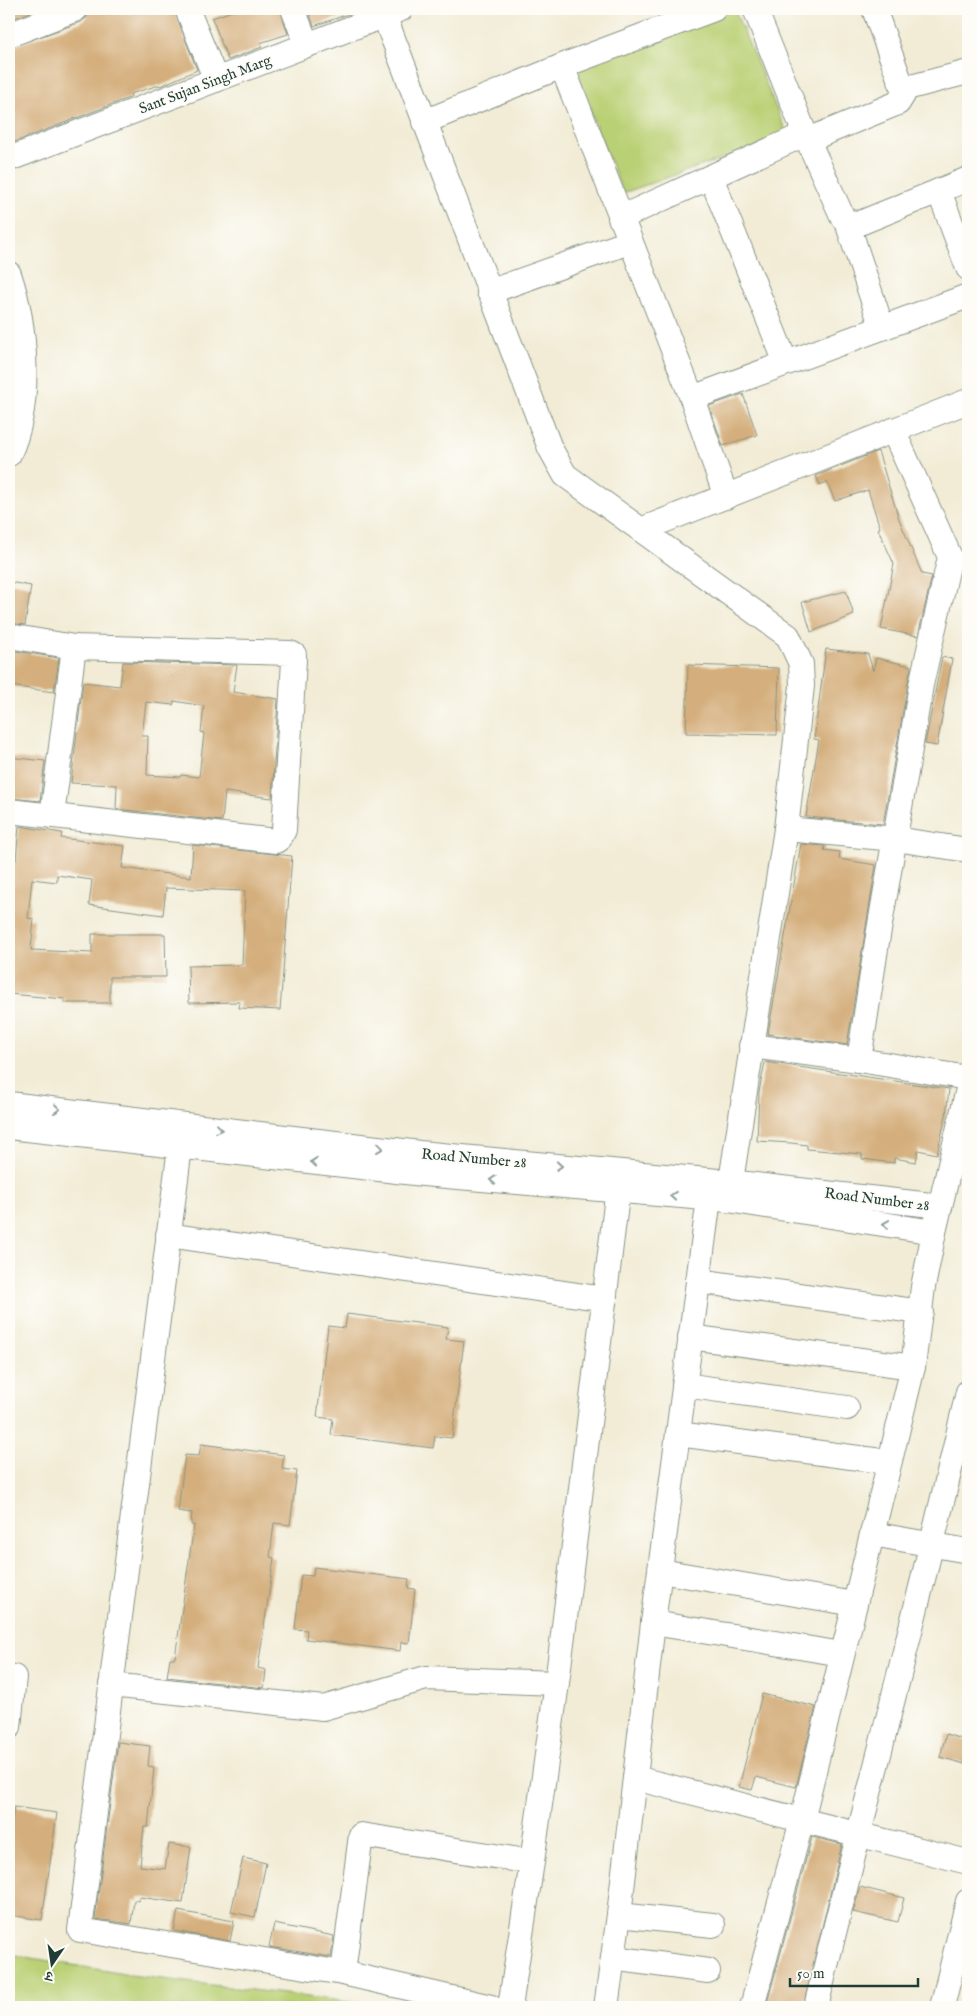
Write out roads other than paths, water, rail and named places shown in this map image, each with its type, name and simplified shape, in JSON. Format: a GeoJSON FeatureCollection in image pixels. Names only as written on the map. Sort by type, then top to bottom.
{"type":"FeatureCollection","features":[{"type":"Feature","properties":{"kind":"street"},"geometry":{"type":"LineString","coordinates":[[9,35],[74,9]]}},
{"type":"Feature","properties":{"kind":"street"},"geometry":{"type":"LineString","coordinates":[[187,9],[216,80]]}},
{"type":"Feature","properties":{"kind":"street"},"geometry":{"type":"LineString","coordinates":[[293,9],[307,45]]}},
{"type":"Feature","properties":{"kind":"street"},"geometry":{"type":"LineString","coordinates":[[424,122],[562,66],[714,9]]}},
{"type":"Feature","properties":{"kind":"street"},"geometry":{"type":"LineString","coordinates":[[755,9],[807,137],[843,218],[847,222],[882,328]]}},
{"type":"Feature","properties":{"kind":"street"},"geometry":{"type":"LineString","coordinates":[[620,218],[710,177],[807,137],[898,103],[903,95],[903,89],[874,9]]}},
{"type":"Feature","properties":{"kind":"street"},"geometry":{"type":"LineString","coordinates":[[392,12],[424,122],[550,448],[565,475],[643,529],[788,636],[796,649],[801,664],[802,686],[786,828],[751,1046],[698,1281],[653,1623],[607,2007]]}},
{"type":"Feature","properties":{"kind":"street","name":"Sant Sujan Singh Marg"},"geometry":{"type":"LineString","coordinates":[[9,159],[392,12]]}},
{"type":"Feature","properties":{"kind":"street"},"geometry":{"type":"LineString","coordinates":[[562,66],[629,242],[692,398],[726,497]]}},
{"type":"Feature","properties":{"kind":"street"},"geometry":{"type":"LineString","coordinates":[[903,89],[968,72]]}},
{"type":"Feature","properties":{"kind":"street"},"geometry":{"type":"LineString","coordinates":[[710,177],[786,363]]}},
{"type":"Feature","properties":{"kind":"street"},"geometry":{"type":"LineString","coordinates":[[847,222],[860,223],[968,179]]}},
{"type":"Feature","properties":{"kind":"street"},"geometry":{"type":"LineString","coordinates":[[939,191],[968,268]]}},
{"type":"Feature","properties":{"kind":"street"},"geometry":{"type":"LineString","coordinates":[[489,292],[629,242]]}},
{"type":"Feature","properties":{"kind":"street"},"geometry":{"type":"LineString","coordinates":[[9,274],[14,288],[24,357],[22,405],[10,449]]}},
{"type":"Feature","properties":{"kind":"street"},"geometry":{"type":"LineString","coordinates":[[692,398],[968,296]]}},
{"type":"Feature","properties":{"kind":"street"},"geometry":{"type":"LineString","coordinates":[[643,529],[968,400]]}},
{"type":"Feature","properties":{"kind":"street"},"geometry":{"type":"LineString","coordinates":[[859,1060],[921,685],[950,557],[893,430]]}},
{"type":"Feature","properties":{"kind":"street"},"geometry":{"type":"LineString","coordinates":[[9,636],[74,647],[290,653],[294,655],[284,830],[276,841],[9,811]]}},
{"type":"Feature","properties":{"kind":"street"},"geometry":{"type":"LineString","coordinates":[[52,816],[74,647]]}},
{"type":"Feature","properties":{"kind":"street"},"geometry":{"type":"LineString","coordinates":[[786,828],[895,839],[968,850]]}},
{"type":"Feature","properties":{"kind":"street"},"geometry":{"type":"LineString","coordinates":[[751,1046],[859,1060],[968,1078]]}},
{"type":"Feature","properties":{"kind":"street"},"geometry":{"type":"LineString","coordinates":[[752,2007],[802,1820],[913,1367],[920,1312],[934,1232],[968,1089]]}},
{"type":"Feature","properties":{"kind":"street","name":"Road Number 28"},"geometry":{"type":"LineString","coordinates":[[9,1104],[420,1153],[619,1181],[940,1206]]}},
{"type":"Feature","properties":{"kind":"street","name":"Road Number 28"},"geometry":{"type":"LineString","coordinates":[[9,1127],[423,1174],[619,1181]]}},
{"type":"Feature","properties":{"kind":"street"},"geometry":{"type":"LineString","coordinates":[[180,1147],[80,1930],[343,1973],[491,2007]]}},
{"type":"Feature","properties":{"kind":"street"},"geometry":{"type":"LineString","coordinates":[[510,2007],[557,1683],[619,1181]]}},
{"type":"Feature","properties":{"kind":"street","name":"Road Number 28"},"geometry":{"type":"LineString","coordinates":[[719,1190],[934,1232]]}},
{"type":"Feature","properties":{"kind":"street"},"geometry":{"type":"LineString","coordinates":[[168,1236],[605,1299]]}},
{"type":"Feature","properties":{"kind":"street"},"geometry":{"type":"LineString","coordinates":[[698,1281],[920,1312]]}},
{"type":"Feature","properties":{"kind":"street"},"geometry":{"type":"LineString","coordinates":[[690,1337],[913,1367]]}},
{"type":"Feature","properties":{"kind":"street"},"geometry":{"type":"LineString","coordinates":[[684,1385],[848,1408]]}},
{"type":"Feature","properties":{"kind":"street"},"geometry":{"type":"LineString","coordinates":[[816,2007],[857,1835],[933,1545],[968,1392]]}},
{"type":"Feature","properties":{"kind":"street"},"geometry":{"type":"LineString","coordinates":[[678,1434],[889,1462]]}},
{"type":"Feature","properties":{"kind":"street"},"geometry":{"type":"LineString","coordinates":[[872,1534],[968,1551]]}},
{"type":"Feature","properties":{"kind":"street"},"geometry":{"type":"LineString","coordinates":[[660,1571],[855,1604]]}},
{"type":"Feature","properties":{"kind":"street"},"geometry":{"type":"LineString","coordinates":[[653,1623],[842,1654]]}},
{"type":"Feature","properties":{"kind":"street"},"geometry":{"type":"LineString","coordinates":[[9,1676],[14,1677],[9,1727]]}},
{"type":"Feature","properties":{"kind":"street"},"geometry":{"type":"LineString","coordinates":[[111,1685],[323,1708],[426,1678],[557,1683]]}},
{"type":"Feature","properties":{"kind":"street"},"geometry":{"type":"LineString","coordinates":[[635,1778],[968,1862]]}},
{"type":"Feature","properties":{"kind":"street"},"geometry":{"type":"LineString","coordinates":[[343,1973],[361,1835],[532,1862]]}},
{"type":"Feature","properties":{"kind":"street"},"geometry":{"type":"LineString","coordinates":[[942,2007],[968,1901]]}},
{"type":"Feature","properties":{"kind":"street"},"geometry":{"type":"LineString","coordinates":[[619,1914],[713,1924]]}},
{"type":"Feature","properties":{"kind":"street"},"geometry":{"type":"LineString","coordinates":[[613,1958],[708,1971]]}}]}
